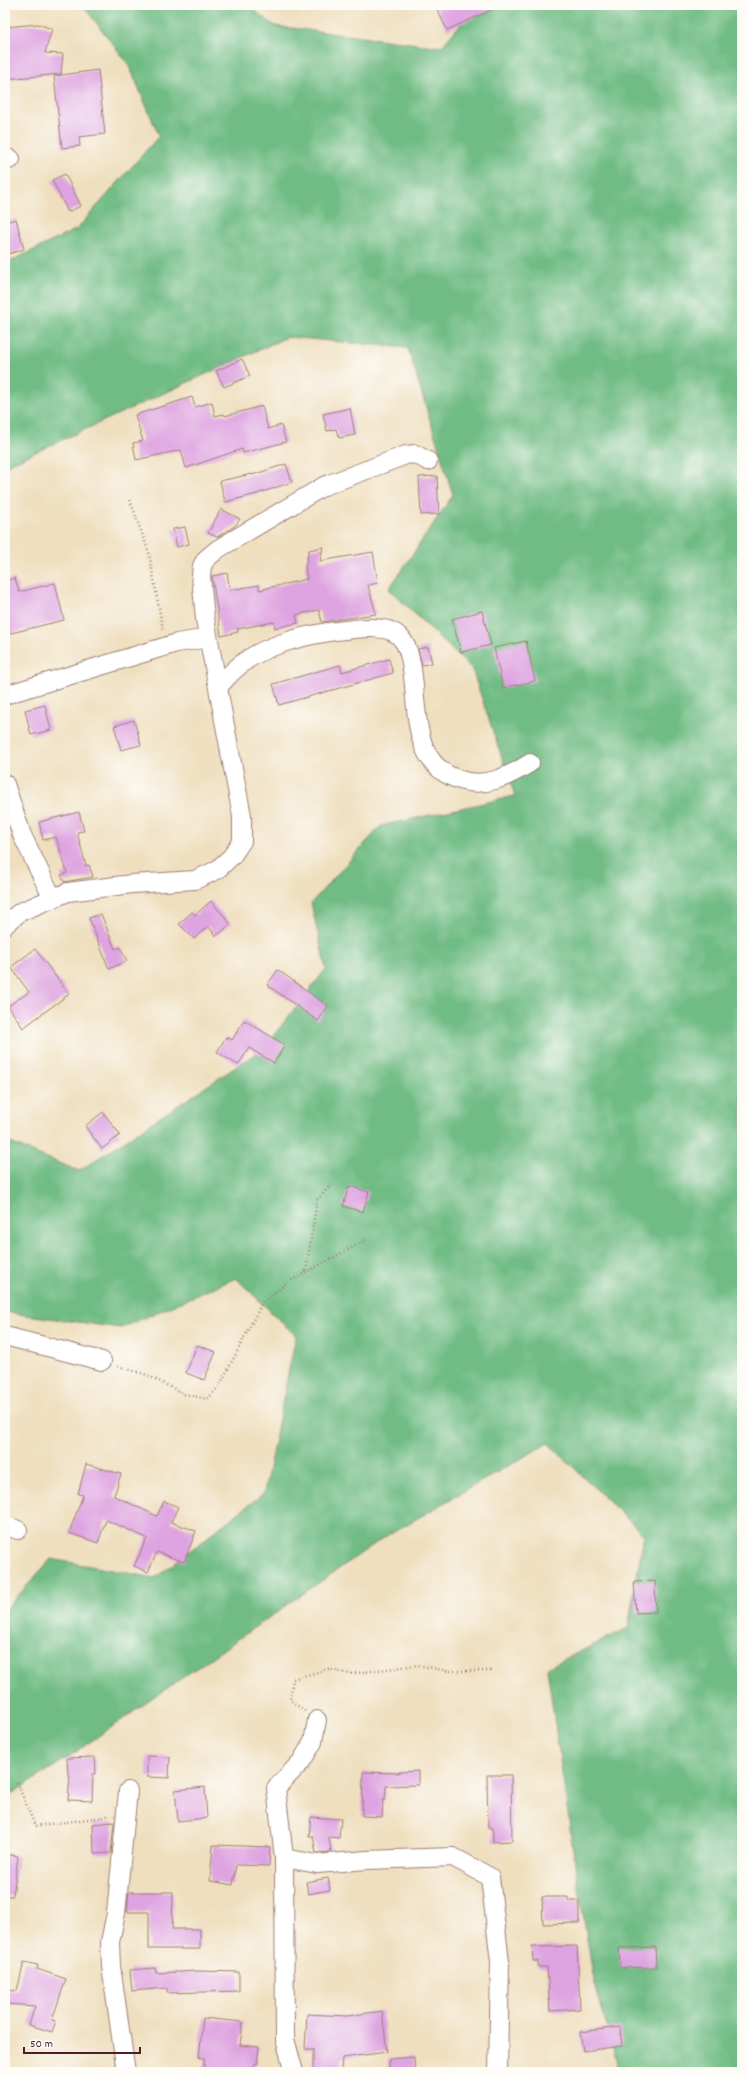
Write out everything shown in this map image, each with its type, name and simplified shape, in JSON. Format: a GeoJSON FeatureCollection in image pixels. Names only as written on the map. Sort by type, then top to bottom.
{"type":"FeatureCollection","features":[{"type":"Feature","properties":{"kind":"street"},"geometry":{"type":"LineString","coordinates":[[5,925],[20,912],[68,892],[132,884],[195,880],[217,870],[232,856],[242,841],[242,816],[208,638],[201,576],[202,566],[206,559],[218,549],[324,486],[406,455],[415,454],[428,460]]}},
{"type":"Feature","properties":{"kind":"street"},"geometry":{"type":"LineString","coordinates":[[218,687],[240,665],[273,646],[307,635],[361,628],[393,631],[399,635],[408,651],[421,738],[426,754],[433,764],[454,778],[476,784],[500,779],[530,763]]}},
{"type":"Feature","properties":{"kind":"street"},"geometry":{"type":"LineString","coordinates":[[5,695],[165,647],[208,638]]}},
{"type":"Feature","properties":{"kind":"street"},"geometry":{"type":"LineString","coordinates":[[5,784],[22,835],[53,899]]}},
{"type":"Feature","properties":{"kind":"street"},"geometry":{"type":"LineString","coordinates":[[5,1336],[102,1361]]}},
{"type":"Feature","properties":{"kind":"street"},"geometry":{"type":"LineString","coordinates":[[294,2072],[285,2039],[284,1858],[276,1788],[301,1762],[313,1742],[317,1720]]}},
{"type":"Feature","properties":{"kind":"street"},"geometry":{"type":"LineString","coordinates":[[126,2072],[110,1966],[110,1942],[116,1913],[127,1800]]}},
{"type":"Feature","properties":{"kind":"street"},"geometry":{"type":"LineString","coordinates":[[284,1858],[317,1864],[367,1860],[453,1857],[490,1877],[500,1962],[498,2072]]}},
{"type":"Feature","properties":{"kind":"path"},"geometry":{"type":"LineString","coordinates":[[130,500],[149,553],[165,647]]}},
{"type":"Feature","properties":{"kind":"path"},"geometry":{"type":"LineString","coordinates":[[306,1272],[317,1200],[331,1184]]}},
{"type":"Feature","properties":{"kind":"path"},"geometry":{"type":"LineString","coordinates":[[102,1361],[147,1375],[184,1394],[207,1399],[219,1387],[262,1304],[288,1282],[366,1240]]}},
{"type":"Feature","properties":{"kind":"path"},"geometry":{"type":"LineString","coordinates":[[317,1720],[290,1700],[293,1679],[328,1669],[349,1674],[418,1666],[447,1671],[494,1671]]}},
{"type":"Feature","properties":{"kind":"path"},"geometry":{"type":"LineString","coordinates":[[17,1782],[35,1826],[104,1817],[127,1800]]}},
{"type":"Feature","properties":{"kind":"green space"},"geometry":{"type":"Polygon","coordinates":[[[79,5],[247,5],[275,26],[441,47],[477,5],[742,5],[742,2072],[620,2072],[594,1981],[577,1877],[547,1668],[628,1628],[644,1535],[548,1443],[383,1538],[67,1758],[5,1798],[5,1610],[51,1559],[155,1578],[264,1493],[296,1336],[236,1278],[121,1328],[5,1312],[5,1141],[79,1171],[263,1049],[326,969],[311,903],[381,826],[515,796],[472,669],[389,589],[453,495],[408,348],[287,337],[5,466],[5,264],[77,229],[159,136],[129,65],[85,8],[79,5]]]}},
{"type":"Feature","properties":{"kind":"building"},"geometry":{"type":"Polygon","coordinates":[[[445,5],[502,5],[447,30],[437,9],[445,5]]]}},
{"type":"Feature","properties":{"kind":"building"},"geometry":{"type":"Polygon","coordinates":[[[38,24],[52,29],[45,53],[63,54],[61,74],[5,79],[5,27],[38,24]]]}},
{"type":"Feature","properties":{"kind":"building"},"geometry":{"type":"Polygon","coordinates":[[[98,70],[105,134],[79,137],[80,146],[62,148],[54,76],[98,70]]]}},
{"type":"Feature","properties":{"kind":"building"},"geometry":{"type":"Polygon","coordinates":[[[65,174],[81,206],[68,212],[52,180],[65,174]]]}},
{"type":"Feature","properties":{"kind":"building"},"geometry":{"type":"Polygon","coordinates":[[[16,219],[24,249],[5,255],[5,222],[16,219]]]}},
{"type":"Feature","properties":{"kind":"building"},"geometry":{"type":"Polygon","coordinates":[[[242,359],[250,376],[224,387],[216,371],[242,359]]]}},
{"type":"Feature","properties":{"kind":"building"},"geometry":{"type":"Polygon","coordinates":[[[192,397],[195,407],[212,402],[215,416],[224,414],[225,416],[262,406],[268,429],[281,425],[286,442],[243,453],[242,449],[186,468],[181,450],[136,460],[133,443],[143,441],[135,415],[192,397]]]}},
{"type":"Feature","properties":{"kind":"building"},"geometry":{"type":"Polygon","coordinates":[[[350,408],[355,435],[339,438],[336,429],[327,431],[323,414],[350,408]]]}},
{"type":"Feature","properties":{"kind":"building"},"geometry":{"type":"Polygon","coordinates":[[[286,464],[292,482],[257,494],[225,502],[220,481],[252,475],[286,464]]]}},
{"type":"Feature","properties":{"kind":"building"},"geometry":{"type":"Polygon","coordinates":[[[437,476],[439,514],[421,515],[419,477],[437,476]]]}},
{"type":"Feature","properties":{"kind":"building"},"geometry":{"type":"Polygon","coordinates":[[[221,509],[240,519],[235,526],[217,537],[208,533],[221,509]]]}},
{"type":"Feature","properties":{"kind":"building"},"geometry":{"type":"Polygon","coordinates":[[[185,527],[189,544],[177,547],[173,529],[185,527]]]}},
{"type":"Feature","properties":{"kind":"building"},"geometry":{"type":"Polygon","coordinates":[[[323,547],[320,561],[373,552],[378,583],[368,585],[376,614],[322,622],[319,610],[296,615],[298,623],[275,628],[274,622],[237,629],[238,632],[221,636],[212,576],[227,573],[230,590],[259,585],[259,590],[307,579],[305,567],[309,550],[323,547]]]}},
{"type":"Feature","properties":{"kind":"building"},"geometry":{"type":"Polygon","coordinates":[[[15,578],[19,592],[55,583],[64,620],[7,634],[5,624],[5,581],[15,578]]]}},
{"type":"Feature","properties":{"kind":"building"},"geometry":{"type":"Polygon","coordinates":[[[482,611],[491,645],[461,652],[452,619],[482,611]]]}},
{"type":"Feature","properties":{"kind":"building"},"geometry":{"type":"Polygon","coordinates":[[[526,641],[535,681],[503,688],[494,648],[526,641]]]}},
{"type":"Feature","properties":{"kind":"building"},"geometry":{"type":"Polygon","coordinates":[[[428,647],[432,663],[422,665],[418,649],[428,647]]]}},
{"type":"Feature","properties":{"kind":"building"},"geometry":{"type":"Polygon","coordinates":[[[389,659],[393,673],[279,705],[273,684],[340,665],[342,672],[389,659]]]}},
{"type":"Feature","properties":{"kind":"building"},"geometry":{"type":"Polygon","coordinates":[[[45,705],[51,730],[31,735],[25,710],[45,705]]]}},
{"type":"Feature","properties":{"kind":"building"},"geometry":{"type":"Polygon","coordinates":[[[134,720],[141,745],[121,750],[114,726],[134,720]]]}},
{"type":"Feature","properties":{"kind":"building"},"geometry":{"type":"Polygon","coordinates":[[[79,812],[84,831],[77,832],[86,866],[89,865],[93,877],[64,882],[61,875],[67,873],[56,837],[43,840],[39,822],[79,812]]]}},
{"type":"Feature","properties":{"kind":"building"},"geometry":{"type":"Polygon","coordinates":[[[211,901],[231,924],[216,936],[208,926],[194,939],[179,924],[192,912],[195,915],[211,901]]]}},
{"type":"Feature","properties":{"kind":"building"},"geometry":{"type":"Polygon","coordinates":[[[101,914],[115,949],[120,947],[127,961],[109,969],[89,918],[101,914]]]}},
{"type":"Feature","properties":{"kind":"building"},"geometry":{"type":"Polygon","coordinates":[[[35,949],[69,994],[23,1028],[8,1006],[29,992],[11,967],[35,949]]]}},
{"type":"Feature","properties":{"kind":"building"},"geometry":{"type":"Polygon","coordinates":[[[278,970],[328,1006],[318,1021],[267,985],[278,970]]]}},
{"type":"Feature","properties":{"kind":"building"},"geometry":{"type":"Polygon","coordinates":[[[244,1020],[285,1045],[274,1063],[249,1048],[238,1065],[217,1052],[226,1037],[232,1040],[244,1020]]]}},
{"type":"Feature","properties":{"kind":"building"},"geometry":{"type":"Polygon","coordinates":[[[103,1112],[120,1135],[102,1149],[85,1126],[103,1112]]]}},
{"type":"Feature","properties":{"kind":"building"},"geometry":{"type":"Polygon","coordinates":[[[349,1186],[369,1192],[363,1212],[343,1206],[349,1186]]]}},
{"type":"Feature","properties":{"kind":"building"},"geometry":{"type":"Polygon","coordinates":[[[197,1345],[216,1352],[204,1380],[186,1373],[197,1345]]]}},
{"type":"Feature","properties":{"kind":"building"},"geometry":{"type":"Polygon","coordinates":[[[86,1464],[121,1474],[114,1496],[157,1516],[164,1501],[178,1507],[171,1522],[196,1531],[184,1562],[157,1552],[148,1572],[134,1566],[147,1538],[106,1520],[98,1543],[69,1533],[83,1495],[78,1494],[86,1464]]]}},
{"type":"Feature","properties":{"kind":"building"},"geometry":{"type":"Polygon","coordinates":[[[655,1581],[656,1612],[636,1613],[634,1582],[655,1581]]]}},
{"type":"Feature","properties":{"kind":"building"},"geometry":{"type":"Polygon","coordinates":[[[147,1756],[170,1757],[169,1778],[147,1777],[147,1756]]]}},
{"type":"Feature","properties":{"kind":"building"},"geometry":{"type":"Polygon","coordinates":[[[95,1757],[96,1774],[93,1774],[92,1801],[68,1800],[70,1775],[68,1775],[67,1758],[95,1757]]]}},
{"type":"Feature","properties":{"kind":"building"},"geometry":{"type":"Polygon","coordinates":[[[418,1771],[418,1785],[386,1786],[382,1817],[362,1816],[363,1772],[399,1773],[418,1771]]]}},
{"type":"Feature","properties":{"kind":"building"},"geometry":{"type":"Polygon","coordinates":[[[487,1775],[511,1775],[512,1841],[493,1842],[493,1828],[488,1828],[487,1775]]]}},
{"type":"Feature","properties":{"kind":"building"},"geometry":{"type":"Polygon","coordinates":[[[205,1787],[207,1818],[178,1821],[175,1790],[205,1787]]]}},
{"type":"Feature","properties":{"kind":"building"},"geometry":{"type":"Polygon","coordinates":[[[311,1817],[341,1819],[339,1838],[329,1837],[331,1852],[316,1853],[313,1836],[309,1836],[311,1817]]]}},
{"type":"Feature","properties":{"kind":"building"},"geometry":{"type":"Polygon","coordinates":[[[114,1822],[111,1853],[94,1854],[93,1824],[114,1822]]]}},
{"type":"Feature","properties":{"kind":"building"},"geometry":{"type":"Polygon","coordinates":[[[213,1845],[270,1847],[269,1866],[236,1865],[233,1885],[210,1881],[213,1845]]]}},
{"type":"Feature","properties":{"kind":"building"},"geometry":{"type":"Polygon","coordinates":[[[5,1854],[18,1856],[13,1896],[5,1896],[5,1854]]]}},
{"type":"Feature","properties":{"kind":"building"},"geometry":{"type":"Polygon","coordinates":[[[328,1878],[330,1890],[308,1894],[306,1882],[328,1878]]]}},
{"type":"Feature","properties":{"kind":"building"},"geometry":{"type":"Polygon","coordinates":[[[129,1892],[173,1892],[172,1929],[200,1929],[200,1949],[149,1949],[149,1912],[127,1912],[129,1892]]]}},
{"type":"Feature","properties":{"kind":"building"},"geometry":{"type":"Polygon","coordinates":[[[542,1897],[568,1897],[568,1901],[579,1901],[579,1923],[543,1924],[542,1897]]]}},
{"type":"Feature","properties":{"kind":"building"},"geometry":{"type":"Polygon","coordinates":[[[577,1946],[580,2009],[550,2011],[547,1967],[538,1967],[538,1961],[533,1961],[532,1947],[577,1946]]]}},
{"type":"Feature","properties":{"kind":"building"},"geometry":{"type":"Polygon","coordinates":[[[655,1947],[656,1967],[620,1968],[619,1948],[655,1947]]]}},
{"type":"Feature","properties":{"kind":"building"},"geometry":{"type":"Polygon","coordinates":[[[24,1962],[38,1965],[37,1969],[66,1979],[52,2020],[56,2021],[52,2032],[29,2025],[35,2006],[5,2004],[5,1990],[17,1991],[24,1962]]]}},
{"type":"Feature","properties":{"kind":"building"},"geometry":{"type":"Polygon","coordinates":[[[155,1968],[156,1973],[199,1971],[239,1972],[239,1991],[167,1993],[167,1988],[132,1991],[130,1970],[155,1968]]]}},
{"type":"Feature","properties":{"kind":"building"},"geometry":{"type":"Polygon","coordinates":[[[382,2011],[387,2052],[342,2058],[341,2072],[313,2072],[313,2049],[305,2049],[307,2014],[347,2016],[382,2011]]]}},
{"type":"Feature","properties":{"kind":"building"},"geometry":{"type":"Polygon","coordinates":[[[203,2018],[243,2022],[240,2045],[259,2047],[257,2064],[254,2064],[254,2072],[204,2072],[204,2058],[199,2058],[203,2018]]]}},
{"type":"Feature","properties":{"kind":"building"},"geometry":{"type":"Polygon","coordinates":[[[620,2027],[622,2046],[583,2051],[580,2032],[620,2027]]]}},
{"type":"Feature","properties":{"kind":"building"},"geometry":{"type":"Polygon","coordinates":[[[414,2057],[415,2072],[389,2072],[389,2059],[414,2057]]]}}]}
